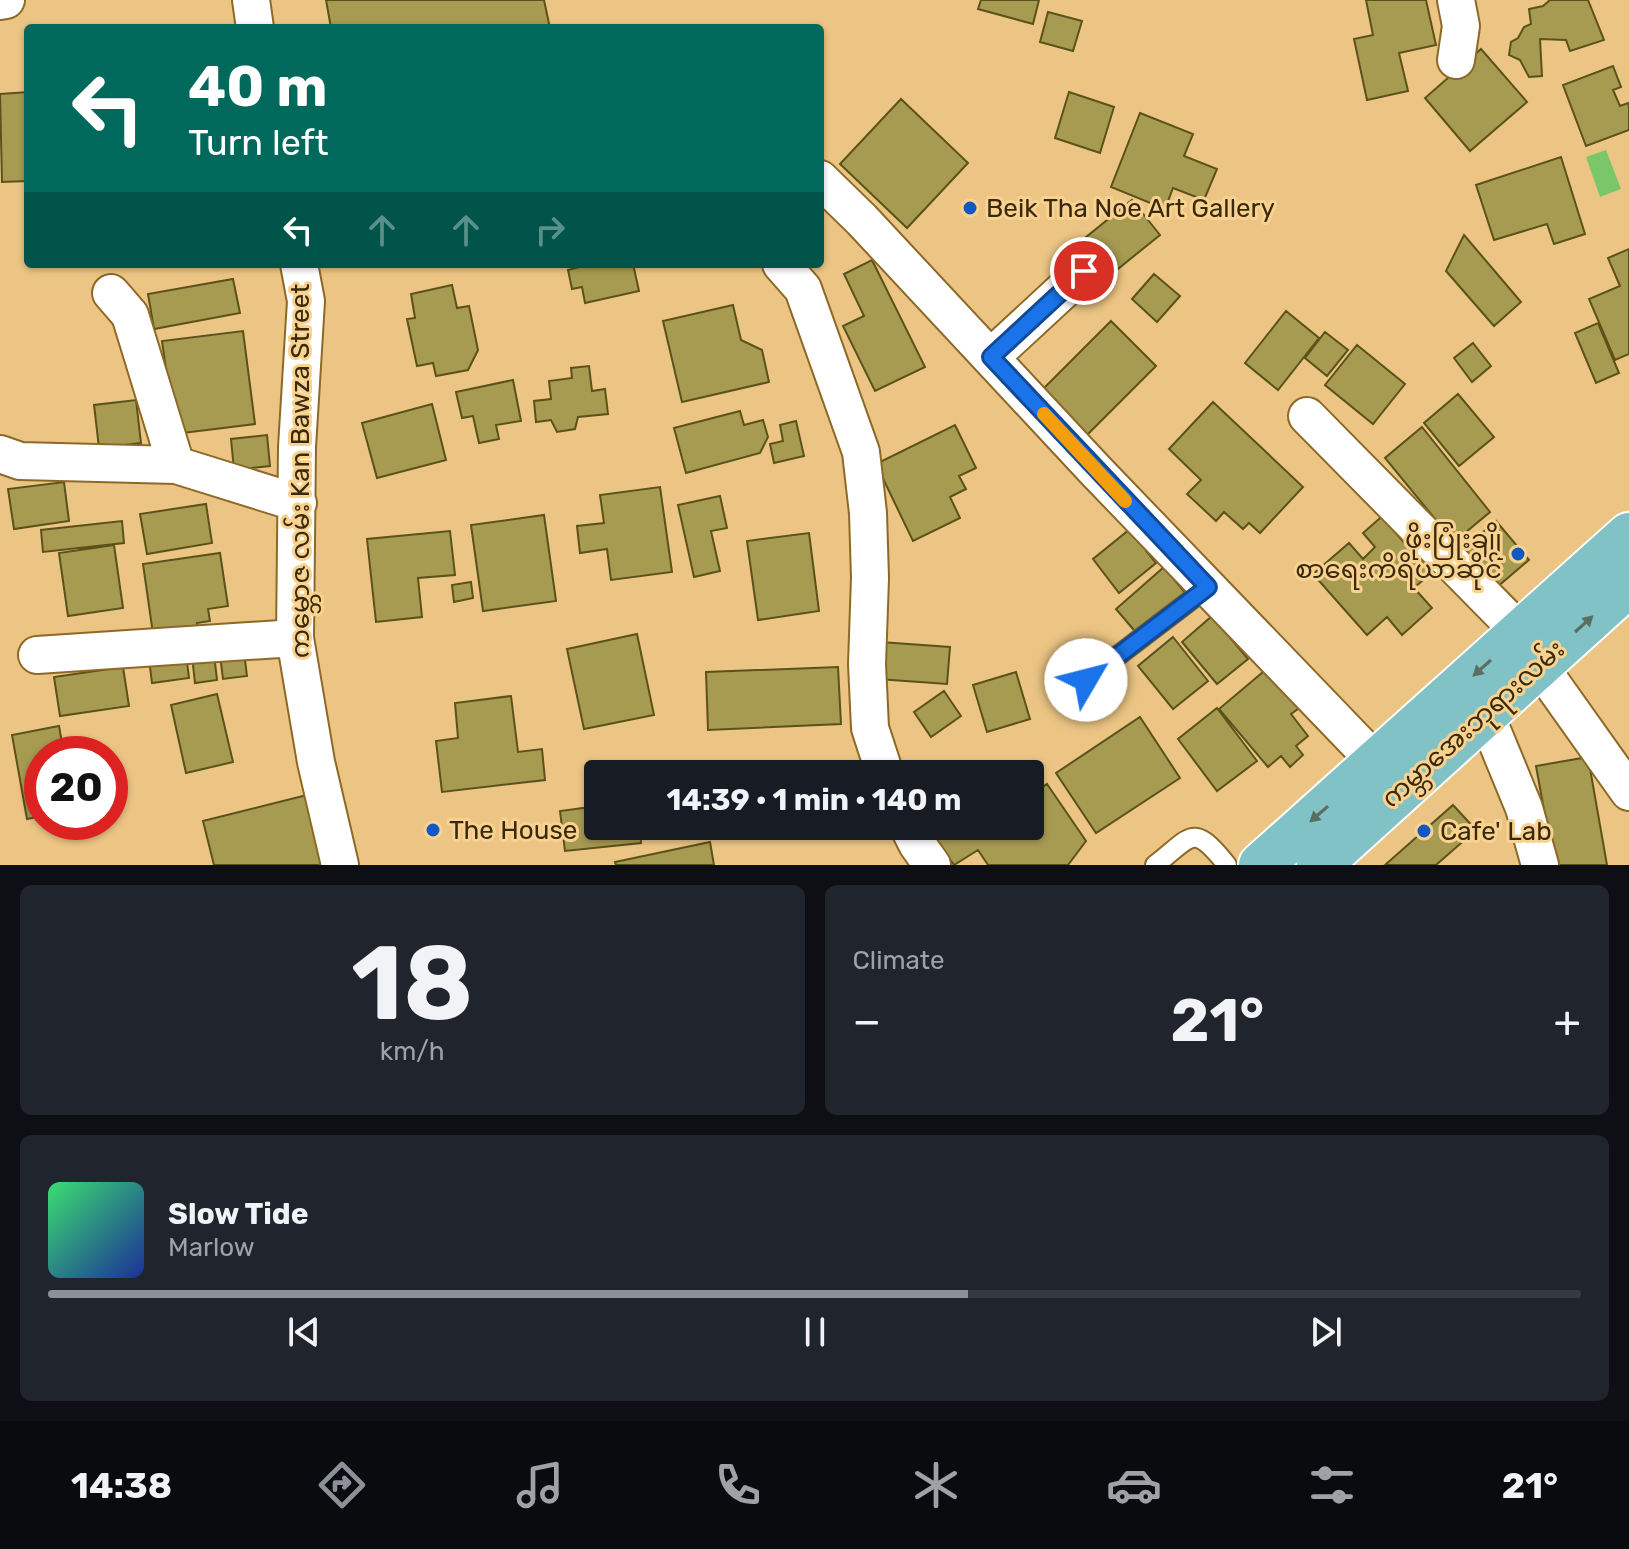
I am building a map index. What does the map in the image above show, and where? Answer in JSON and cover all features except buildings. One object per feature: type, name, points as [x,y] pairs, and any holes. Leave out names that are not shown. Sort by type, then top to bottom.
[{"type":"main road","points":[[1530,649],[1620,560]]},
{"type":"main road","name":"ကမ္ဘာအေးဘုရားလမ်း","points":[[1319,865],[1485,713],[1530,649]]},
{"type":"main road","name":"ကမ္ဘာအေးဘုရားလမ်း","points":[[1261,865],[1377,763],[1530,649]]},
{"type":"street","points":[[0,1],[6,0]]},
{"type":"street","points":[[251,0],[254,24]]},
{"type":"street","points":[[1456,0],[1461,26],[1456,60]]},
{"type":"street","points":[[824,183],[1377,763]]},
{"type":"street","name":"ကမ္ဘောဇ လမ်း Kan Bawza Street","points":[[300,268],[306,301],[297,447],[295,638],[316,762],[340,865]]},
{"type":"street","points":[[785,268],[803,289],[861,452],[868,513],[870,578],[867,664],[870,728],[880,760]]},
{"type":"street","points":[[991,357],[1084,271]]},
{"type":"street","points":[[111,293],[130,315],[176,465]]},
{"type":"street","points":[[1307,416],[1530,649],[1629,792]]},
{"type":"street","points":[[0,454],[20,461],[176,465],[298,503]]},
{"type":"street","points":[[37,655],[295,638]]},
{"type":"street","points":[[1485,713],[1524,808],[1540,865]]},
{"type":"street","points":[[915,840],[932,865]]},
{"type":"lane","points":[[1086,680],[1208,587]]},
{"type":"lane","points":[[1155,865],[1178,844],[1194,837],[1208,840],[1227,865]]},
{"type":"shaded area","points":[[1606,150],[1621,189],[1600,197],[1586,157]]},
{"type":"slow traffic","points":[[1044,414],[1125,501]]},
{"type":"place","name":"Beik Tha Noe Art Gallery","points":[[970,208]]},
{"type":"place","name":"ဖိုးပြုံးချို စာရေးကိရိယာဆိုင်","points":[[1518,554]]},
{"type":"place","name":"The House","points":[[433,830]]},
{"type":"place","name":"Cafe' Lab","points":[[1424,831]]},
{"type":"route","points":[[1084,271],[991,357],[1208,587],[1086,680]]}]
